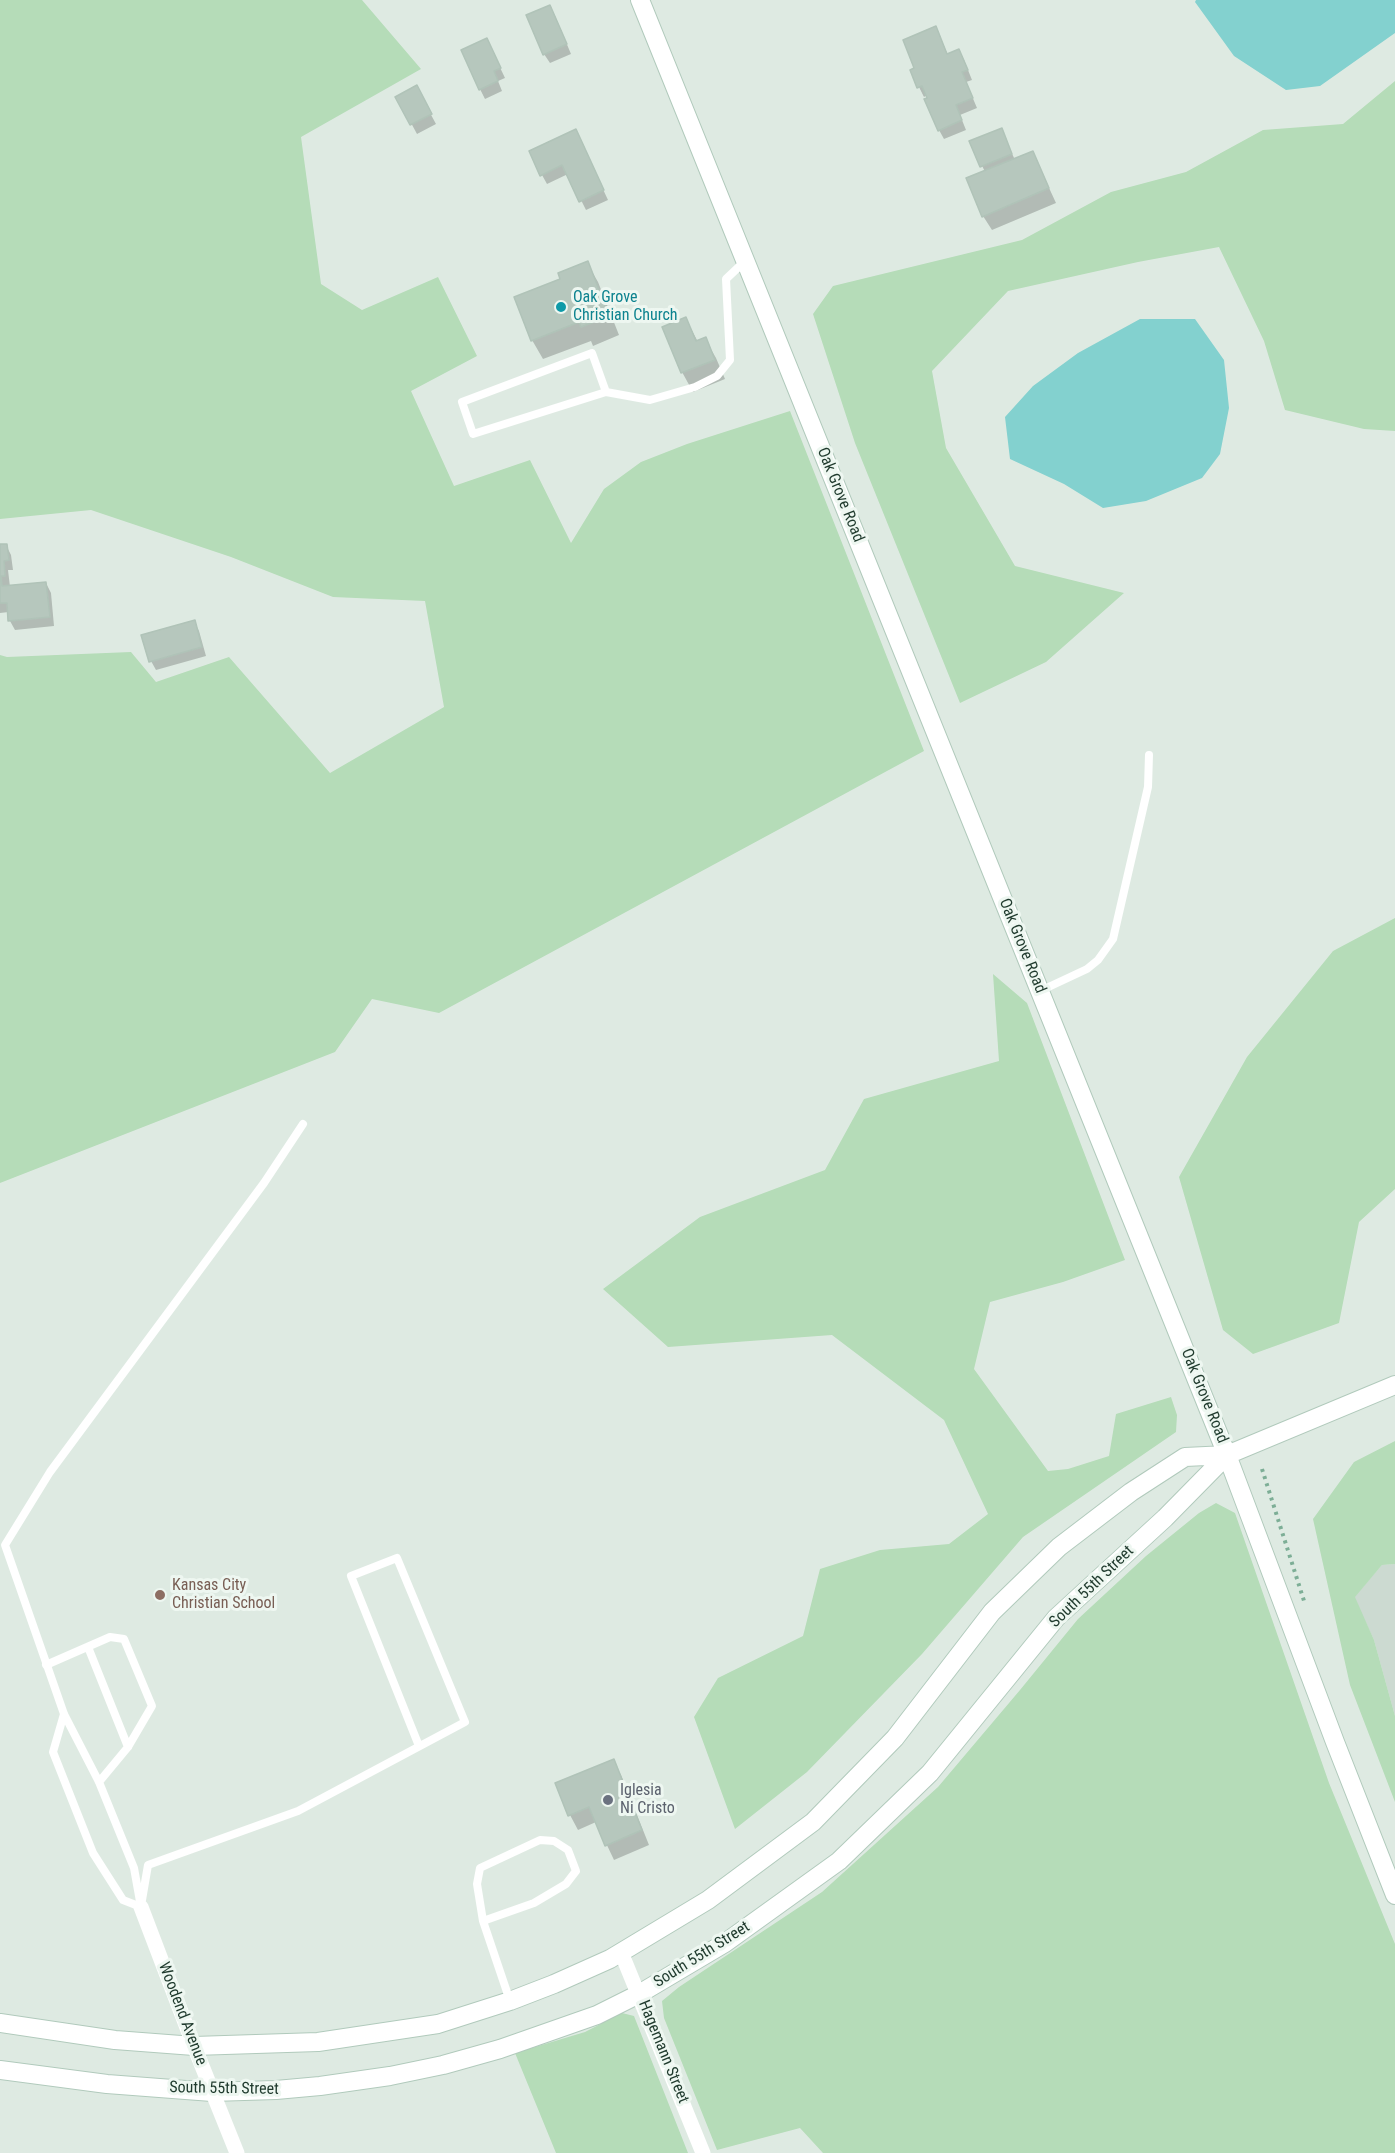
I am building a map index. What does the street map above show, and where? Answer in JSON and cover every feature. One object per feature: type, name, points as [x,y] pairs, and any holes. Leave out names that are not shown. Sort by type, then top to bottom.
[{"type":"street","name":"Oak Grove Road","points":[[640,0],[1227,1455],[1395,1895]]},
{"type":"street","name":"South 55th Street","points":[[0,2023],[115,2040],[194,2046],[318,2042],[438,2024],[554,1984],[621,1952],[708,1900],[813,1822],[895,1738],[992,1612],[1059,1547],[1131,1492],[1185,1457],[1227,1455],[1395,1385]]},
{"type":"street","name":"South 55th Street","points":[[0,2070],[107,2084],[212,2092],[320,2086],[390,2076],[442,2065],[546,2035],[597,2015],[639,1994],[725,1943],[839,1861],[930,1773],[1056,1618],[1165,1518],[1227,1455]]},
{"type":"street","name":"Woodend Avenue","points":[[141,1907],[237,2153]]},
{"type":"street","name":"Hagemann Street","points":[[621,1952],[703,2153]]},
{"type":"lane","points":[[606,392],[592,353],[462,402],[473,434],[606,392],[650,400],[695,387],[717,376],[730,360],[726,279],[746,261]]},
{"type":"lane","points":[[1040,991],[1087,969],[1098,960],[1113,939],[1148,788],[1149,755]]},
{"type":"lane","points":[[141,1907],[134,1868],[99,1782],[64,1714],[5,1545],[50,1472],[244,1211],[303,1124]]},
{"type":"lane","points":[[141,1907],[147,1865],[298,1811],[465,1722],[397,1558],[351,1576],[419,1746]]},
{"type":"lane","points":[[46,1665],[110,1637],[124,1639],[152,1706],[128,1747],[99,1782]]},
{"type":"lane","points":[[88,1647],[128,1747]]},
{"type":"lane","points":[[64,1714],[52,1752],[93,1853],[123,1900],[141,1907]]},
{"type":"lane","points":[[483,1921],[534,1903],[566,1884],[576,1871],[568,1850],[554,1841],[540,1840],[480,1868],[477,1884],[483,1921],[510,2001]]},
{"type":"shaded area","points":[[1395,1564],[1395,1716],[1374,1640],[1354,1597],[1382,1565]]},
{"type":"green space","points":[[0,0],[362,0],[421,69],[301,137],[321,284],[362,310],[438,277],[477,356],[411,391],[454,486],[530,460],[571,543],[604,489],[641,462],[687,444],[790,411],[924,751],[439,1013],[372,999],[335,1052],[0,1183],[0,655],[7,657],[131,652],[156,682],[229,657],[330,773],[444,707],[425,601],[333,597],[231,557],[91,510],[0,519]]},
{"type":"green space","points":[[1395,81],[1395,431],[1364,429],[1285,410],[1264,341],[1219,247],[1138,262],[1008,291],[932,371],[946,448],[1015,566],[1124,593],[1046,662],[960,703],[855,443],[813,314],[833,286],[1022,240],[1111,192],[1186,172],[1263,130],[1343,124]]},
{"type":"green space","points":[[1395,918],[1395,1189],[1359,1222],[1339,1323],[1253,1354],[1223,1330],[1179,1177],[1247,1057],[1333,951]]},
{"type":"green space","points":[[993,974],[1027,1003],[1125,1260],[1063,1282],[990,1302],[974,1369],[1048,1471],[1068,1469],[1109,1456],[1116,1414],[1171,1397],[1177,1415],[1176,1432],[1023,1537],[922,1654],[807,1772],[735,1829],[694,1717],[718,1678],[803,1636],[820,1569],[880,1550],[949,1544],[988,1514],[944,1420],[832,1335],[668,1347],[603,1289],[700,1217],[825,1170],[864,1099],[999,1061]]},
{"type":"green space","points":[[1395,1441],[1395,1564],[1382,1565],[1355,1597],[1374,1640],[1395,1716],[1395,1802],[1350,1685],[1313,1519],[1354,1462]]},
{"type":"green space","points":[[1216,1503],[1235,1513],[1329,1783],[1395,1944],[1395,2153],[823,2153],[800,2128],[717,2150],[664,2018],[662,2001],[679,1987],[822,1892],[938,1787],[1078,1619],[1146,1556],[1199,1513]]},
{"type":"green space","points":[[622,2013],[634,2016],[688,2153],[556,2153],[515,2053],[585,2032]]},
{"type":"water","points":[[1196,0],[1395,0],[1395,33],[1320,86],[1286,90],[1234,56],[1195,2]]},
{"type":"water","points":[[1140,319],[1195,319],[1224,360],[1229,408],[1220,454],[1202,478],[1146,501],[1103,508],[1064,484],[1010,459],[1005,417],[1033,386],[1078,353]]},
{"type":"building","points":[[550,5],[567,44],[543,55],[526,15]]},
{"type":"building","points":[[936,26],[947,54],[959,49],[968,70],[962,72],[973,98],[956,105],[962,120],[938,131],[924,99],[927,98],[922,86],[917,88],[910,70],[914,68],[903,40]]},
{"type":"building","points":[[487,38],[501,68],[494,71],[498,81],[479,90],[461,50]]},
{"type":"building","points":[[417,85],[432,114],[410,125],[395,97]]},
{"type":"building","points":[[1002,128],[1012,154],[980,167],[969,141]]},
{"type":"building","points":[[576,129],[604,190],[579,202],[562,165],[540,176],[529,151]]},
{"type":"building","points":[[1033,151],[1049,188],[982,217],[966,178]]},
{"type":"building","name":"Oak Grove Christian Church","points":[[588,261],[609,316],[581,327],[579,322],[531,341],[514,297],[560,279],[558,273]]},
{"type":"building","points":[[686,317],[696,341],[706,337],[715,360],[681,373],[662,327]]},
{"type":"building","points":[[0,544],[7,544],[9,560],[4,561],[5,576],[1,576],[2,586],[46,582],[50,617],[8,621],[7,603],[0,603]]},
{"type":"building","points":[[195,620],[202,647],[149,662],[141,635]]},
{"type":"building","points":[[614,1759],[642,1830],[605,1846],[589,1807],[568,1816],[555,1783]]},
{"type":"place","name":"Oak Grove Christian Church","points":[[561,307]]},
{"type":"place","name":"Kansas City Christian School","points":[[160,1595]]},
{"type":"place","name":"Iglesia Ni Cristo","points":[[608,1800]]}]
